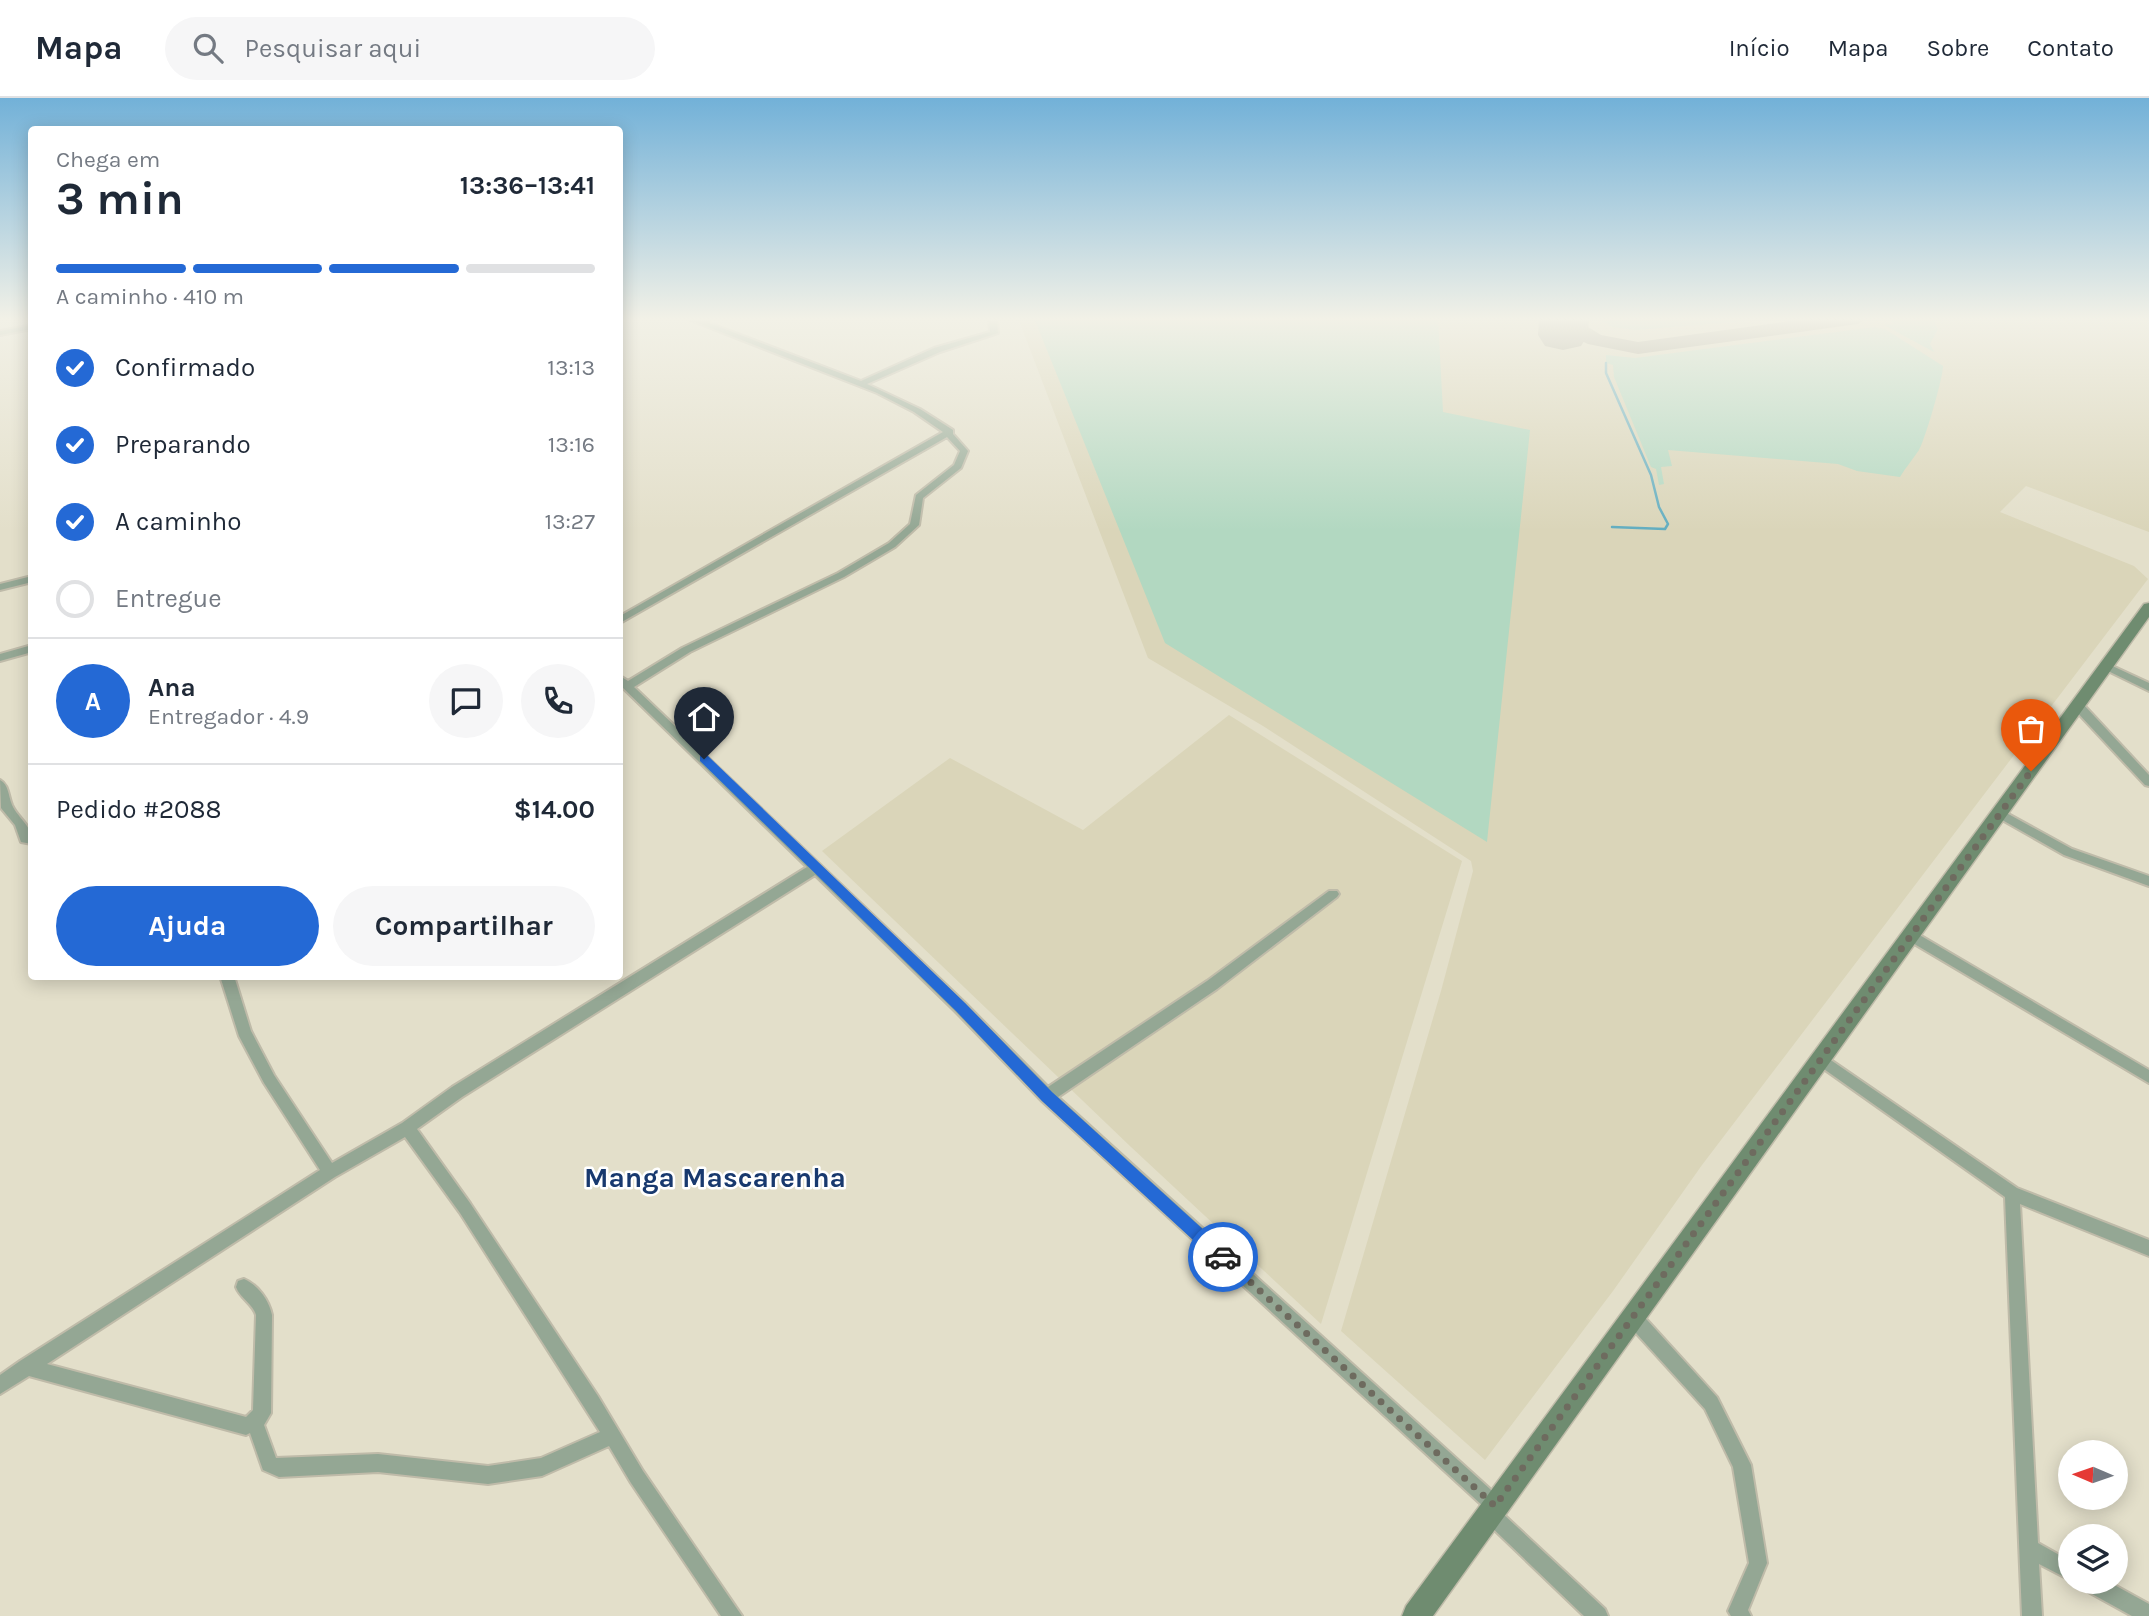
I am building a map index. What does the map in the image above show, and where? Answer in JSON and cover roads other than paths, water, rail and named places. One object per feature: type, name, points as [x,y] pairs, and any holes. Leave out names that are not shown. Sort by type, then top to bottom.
[{"type":"main road","points":[[1416,1616],[1819,1058],[2079,707],[2149,607]]},
{"type":"street","points":[[869,389],[950,432],[964,451],[962,459],[949,474],[919,497],[914,525],[892,545],[841,575],[624,682],[960,1007],[1047,1096],[1492,1510],[1598,1616]]},
{"type":"street","points":[[623,618],[950,432]]},
{"type":"street","points":[[0,587],[28,580]]},
{"type":"street","points":[[0,658],[28,650]]},
{"type":"street","points":[[2106,666],[2149,687]]},
{"type":"street","points":[[2079,707],[2149,782]]},
{"type":"street","points":[[0,784],[7,808],[20,823],[25,839],[28,839]]},
{"type":"street","points":[[2001,814],[2068,852],[2149,881]]},
{"type":"street","points":[[0,1385],[330,1172],[407,1128],[457,1092],[816,868]]},
{"type":"street","points":[[1047,1096],[1212,985],[1333,894]]},
{"type":"street","points":[[1911,935],[2149,1077]]},
{"type":"street","points":[[228,980],[244,1032],[269,1079],[330,1172]]},
{"type":"street","points":[[1819,1058],[2012,1193],[2149,1248]]},
{"type":"street","points":[[407,1128],[465,1208],[592,1402],[610,1437],[732,1616]]},
{"type":"street","points":[[2012,1193],[2032,1616]]},
{"type":"street","points":[[26,1367],[240,1426],[255,1423],[262,1413],[264,1315],[262,1306],[244,1287]]},
{"type":"street","points":[[1632,1316],[1711,1403],[1742,1465],[1758,1563],[1738,1611],[1741,1616]]},
{"type":"street","points":[[255,1423],[269,1464],[279,1468],[378,1463],[488,1475],[542,1467],[610,1437]]},
{"type":"street","points":[[2028,1548],[2058,1564]]},
{"type":"street","points":[[2111,1594],[2149,1615]]},
{"type":"waterway","points":[[1612,527],[1665,529],[1668,524],[1659,507],[1651,475],[1613,389]]},
{"type":"district","name":"Manga Mascarenha","points":[[715,1177]]}]
